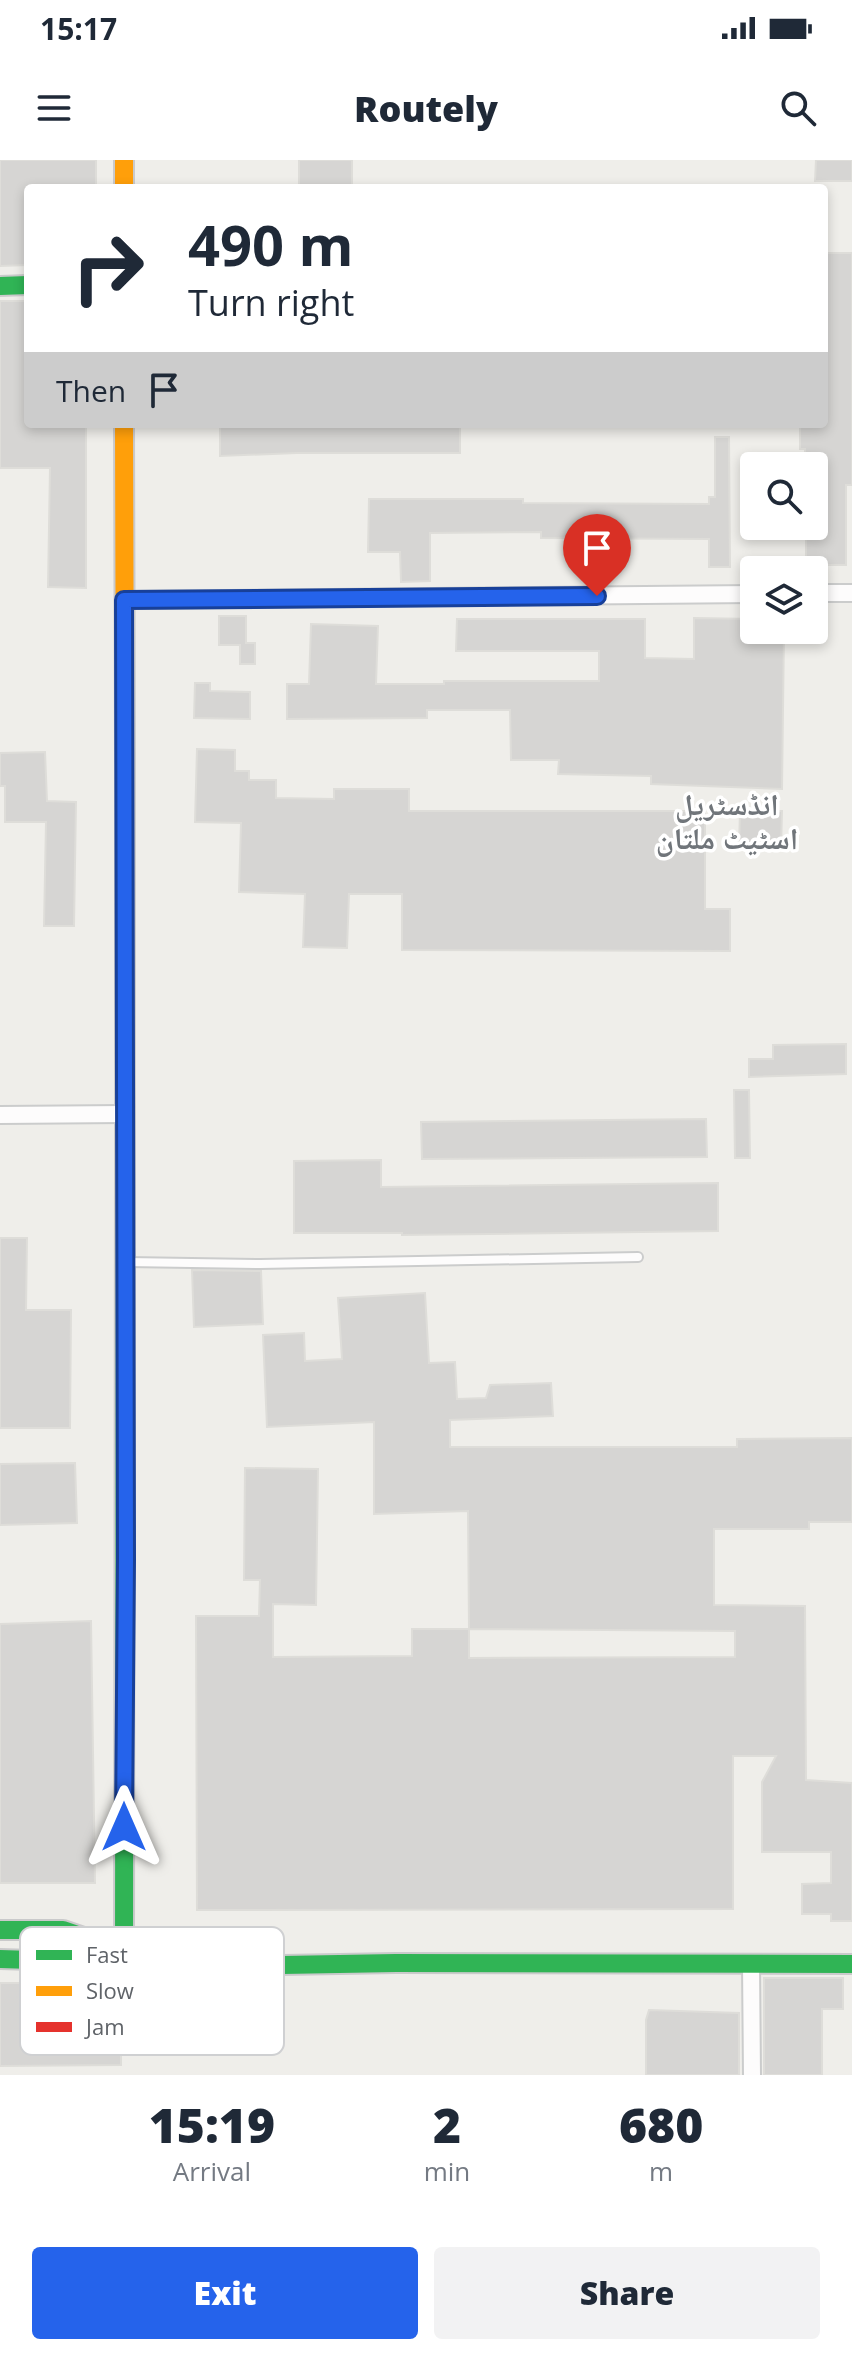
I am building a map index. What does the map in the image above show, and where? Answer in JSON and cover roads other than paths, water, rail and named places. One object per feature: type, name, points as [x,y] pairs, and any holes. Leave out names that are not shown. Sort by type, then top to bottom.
[{"type":"street","points":[[124,160],[124,184]]},
{"type":"street","points":[[0,286],[24,285]]},
{"type":"street","points":[[124,428],[124,1927]]},
{"type":"street","points":[[828,593],[852,593]]},
{"type":"street","points":[[124,600],[740,594]]},
{"type":"street","points":[[0,1115],[124,1114]]},
{"type":"street","points":[[0,1959],[20,1960]]},
{"type":"street","points":[[751,1964],[752,2075]]},
{"type":"street","points":[[284,1965],[852,1964]]},
{"type":"lane","points":[[125,1262],[260,1264],[638,1257]]},
{"type":"district","name":"انڈسٹریل اسٹیٹ ملتان","points":[[727,822]]}]
